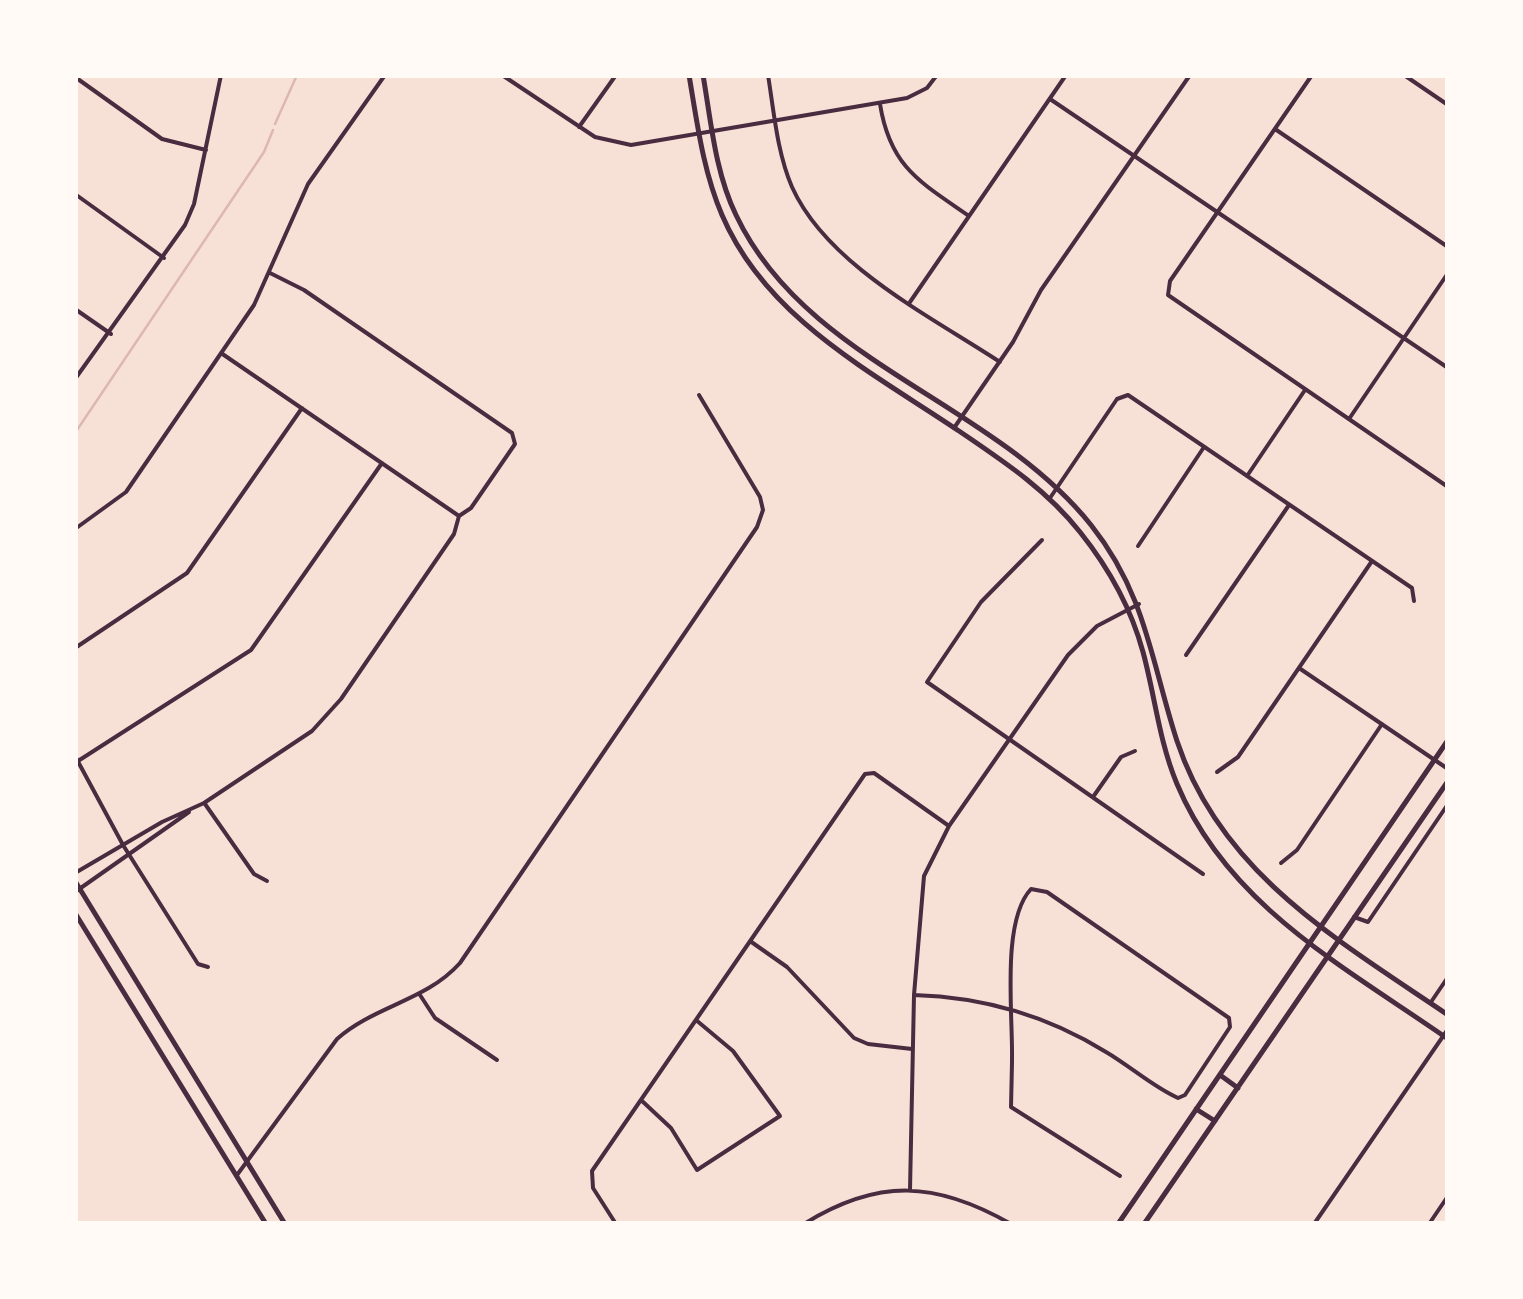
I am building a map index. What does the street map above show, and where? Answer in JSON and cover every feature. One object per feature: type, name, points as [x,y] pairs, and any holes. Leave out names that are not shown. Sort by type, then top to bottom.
[{"type":"main road","points":[[689,75],[700,136],[722,216],[746,260],[775,297],[820,336],[1050,498],[1098,557],[1127,608],[1142,649],[1164,748],[1195,822],[1244,888],[1309,943],[1447,1035]]},
{"type":"main road","points":[[703,75],[713,134],[734,210],[783,287],[829,326],[962,416],[1057,487],[1109,550],[1139,604],[1178,742],[1210,812],[1258,875],[1338,941],[1448,1015]]},
{"type":"main road","points":[[1118,1224],[1448,740]]},
{"type":"main road","points":[[1144,1224],[1448,781]]},
{"type":"main road","points":[[75,881],[285,1224]]},
{"type":"main road","points":[[75,913],[266,1224]]},
{"type":"main road","points":[[131,1006],[144,996]]},
{"type":"main road","points":[[1220,1075],[1238,1088]]},
{"type":"main road","points":[[1196,1109],[1214,1121]]},
{"type":"street","points":[[75,380],[165,259],[194,204],[221,75]]},
{"type":"street","points":[[75,520],[77,528],[126,492],[221,353],[270,273],[308,184],[385,75]]},
{"type":"street","points":[[502,75],[579,127],[624,145],[713,134],[880,104],[918,94],[938,75]]},
{"type":"street","points":[[579,127],[616,75]]},
{"type":"street","points":[[768,75],[792,187],[820,232],[854,263],[1000,362]]},
{"type":"street","points":[[910,302],[1066,75]]},
{"type":"street","points":[[954,428],[1000,362],[1041,290],[1190,75]]},
{"type":"street","points":[[1312,75],[1167,290],[1171,299],[1448,486]]},
{"type":"street","points":[[1404,75],[1445,104],[1448,94]]},
{"type":"street","points":[[75,77],[162,139],[206,150]]},
{"type":"street","points":[[1050,99],[1448,368]]},
{"type":"street","points":[[880,104],[888,142],[902,166],[969,216]]},
{"type":"street","points":[[1274,129],[1448,248]]},
{"type":"street","points":[[75,194],[165,259]]},
{"type":"street","points":[[75,873],[204,803],[291,749],[329,714],[454,534],[459,516],[472,508],[515,438],[304,290],[270,273]]},
{"type":"street","points":[[1349,419],[1448,273]]},
{"type":"street","points":[[75,308],[111,334]]},
{"type":"street","points":[[221,353],[459,516]]},
{"type":"street","points":[[1246,476],[1306,390]]},
{"type":"street","points":[[237,1175],[337,1038],[356,1024],[443,981],[460,963],[757,527],[763,510],[760,497],[698,395]]},
{"type":"street","points":[[1050,498],[1124,395],[1412,588],[1414,601]]},
{"type":"street","points":[[75,648],[187,573],[302,408]]},
{"type":"street","points":[[1138,546],[1204,446]]},
{"type":"street","points":[[208,966],[198,964],[123,845],[76,758],[251,650],[382,463]]},
{"type":"street","points":[[1186,655],[1289,505]]},
{"type":"street","points":[[1042,540],[981,602],[927,682],[1204,874]]},
{"type":"street","points":[[1217,772],[1238,757],[1372,561]]},
{"type":"street","points":[[910,1190],[914,995],[924,876],[950,826],[1068,655],[1097,626],[1139,604]]},
{"type":"street","points":[[1299,668],[1448,769]]},
{"type":"street","points":[[1281,863],[1298,850],[1382,724]]},
{"type":"street","points":[[1092,797],[1121,756],[1135,751]]},
{"type":"street","points":[[616,1224],[590,1179],[867,772],[950,826]]},
{"type":"street","points":[[204,803],[254,874],[267,881]]},
{"type":"street","points":[[1354,918],[1368,922],[1448,804]]},
{"type":"street","points":[[77,890],[193,808]]},
{"type":"street","points":[[914,995],[966,998],[1012,1010],[1062,1027],[1181,1098],[1231,1022],[1047,892],[1031,889],[1014,920],[1012,1010],[1011,1107],[1120,1176]]},
{"type":"street","points":[[750,940],[787,967],[854,1038],[868,1044],[912,1049]]},
{"type":"street","points":[[1430,1003],[1448,977]]},
{"type":"street","points":[[420,995],[434,1018],[498,1060]]},
{"type":"street","points":[[641,1100],[670,1128],[698,1170],[780,1116],[733,1051],[696,1020]]},
{"type":"street","points":[[1314,1224],[1447,1035]]},
{"type":"street","points":[[804,1224],[849,1200],[910,1190],[962,1199],[1011,1224]]},
{"type":"street","points":[[1429,1224],[1448,1196]]},
{"type":"waterway","points":[[275,124],[297,75]]},
{"type":"waterway","points":[[75,433],[264,152],[273,130]]}]
